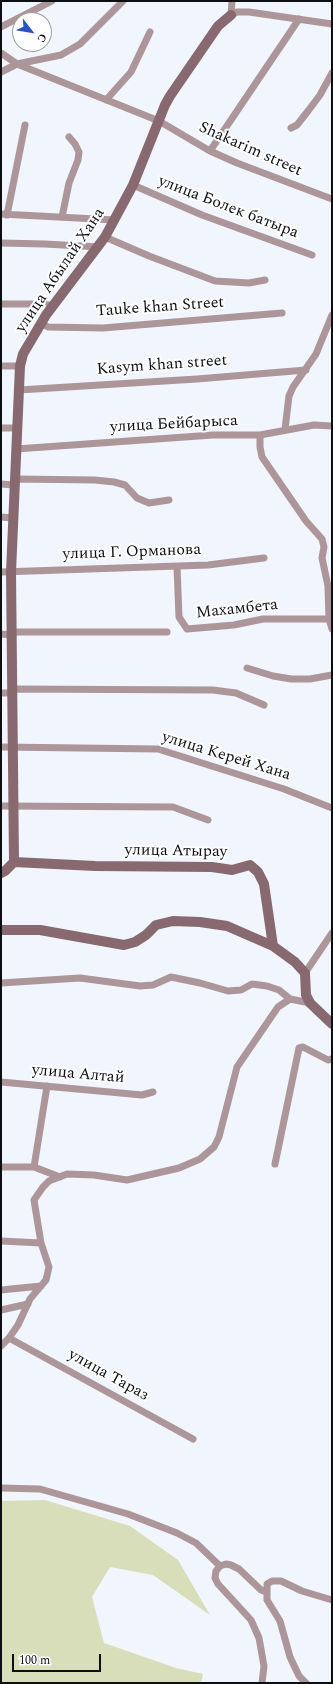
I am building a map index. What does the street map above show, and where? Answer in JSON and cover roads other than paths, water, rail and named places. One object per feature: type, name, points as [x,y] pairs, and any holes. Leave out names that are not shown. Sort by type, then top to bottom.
[{"type":"street","points":[[1,27],[52,1]]},
{"type":"street","points":[[1,72],[17,64],[61,55],[80,44],[122,1]]},
{"type":"street","points":[[232,1],[231,15],[249,12],[332,24]]},
{"type":"street","name":"улица Абылай Хана","points":[[9,865],[12,806],[13,633],[6,572],[13,518],[20,366],[23,354],[53,306],[106,237],[133,185],[159,122],[164,105],[218,26],[231,15]]},
{"type":"street","points":[[210,151],[299,19]]},
{"type":"street","points":[[106,100],[131,72],[150,32]]},
{"type":"street","name":"Shakarim street","points":[[1,53],[17,64],[159,122],[210,151],[244,166],[332,199]]},
{"type":"street","points":[[291,128],[297,124],[320,95],[332,73]]},
{"type":"street","points":[[24,125],[4,214],[115,220]]},
{"type":"street","points":[[62,216],[69,183],[78,160],[79,152],[69,137]]},
{"type":"street","name":"улица Болек батыра","points":[[133,185],[202,215],[312,255]]},
{"type":"street","points":[[106,237],[149,256],[215,281],[249,283],[265,280]]},
{"type":"street","points":[[1,243],[99,247]]},
{"type":"street","points":[[1,304],[44,304],[53,306]]},
{"type":"street","name":"Tauke khan Street","points":[[41,323],[48,327],[103,328],[282,313]]},
{"type":"street","points":[[285,429],[289,396],[293,387],[316,354],[332,315]]},
{"type":"street","points":[[1,366],[20,366]]},
{"type":"street","name":"Kasym khan street","points":[[19,390],[197,379],[306,370]]},
{"type":"street","name":"улица Бейбарыса","points":[[16,449],[213,435],[260,435],[285,429],[314,425],[332,426]]},
{"type":"street","points":[[1,428],[17,428]]},
{"type":"street","points":[[260,435],[262,457],[306,521],[322,539],[324,547],[322,558],[329,580],[329,619],[332,629]]},
{"type":"street","points":[[1,484],[15,482],[95,480],[114,482],[124,485],[137,498],[149,503],[168,500]]},
{"type":"street","points":[[1,517],[13,518]]},
{"type":"street","name":"улица Г. Орманова","points":[[6,572],[178,567],[264,558]]},
{"type":"street","name":"Махамбета","points":[[178,567],[179,617],[187,629],[234,625],[263,619],[329,619]]},
{"type":"street","points":[[1,634],[167,632]]},
{"type":"street","points":[[247,668],[273,676],[292,679],[310,679],[332,676]]},
{"type":"street","points":[[1,693],[13,691],[213,690],[236,693],[264,705]]},
{"type":"street","name":"улица Керей Хана","points":[[1,747],[158,749],[284,789],[332,808]]},
{"type":"street","points":[[1,806],[173,807],[208,820]]},
{"type":"street","points":[[1,873],[9,865]]},
{"type":"street","name":"улица Атырау","points":[[9,865],[212,867],[232,870],[250,865],[258,872],[264,884],[273,946]]},
{"type":"street","points":[[1,930],[40,930],[124,945],[135,942],[146,935],[156,925],[174,921],[200,922],[227,926],[273,946],[295,962],[305,973]]},
{"type":"street","points":[[332,933],[305,973],[306,995],[310,1003],[332,1024]]},
{"type":"street","points":[[1,983],[80,978],[140,986],[153,985],[171,977],[200,982],[228,991],[241,990],[252,984],[267,986],[279,990],[290,999],[310,1003]]},
{"type":"street","points":[[1,1346],[18,1325],[28,1304],[46,1280],[49,1267],[41,1242],[34,1200],[49,1181],[67,1174],[94,1175],[127,1180],[179,1168],[200,1159],[214,1147],[219,1137],[237,1066],[278,1007],[290,999]]},
{"type":"street","points":[[275,1164],[298,1048],[303,1047],[328,1060],[332,1059]]},
{"type":"street","name":"улица Алтай","points":[[1,1082],[142,1095],[153,1092]]},
{"type":"street","points":[[34,1167],[47,1086]]},
{"type":"street","points":[[1,1167],[34,1167],[60,1177]]},
{"type":"street","points":[[1,1241],[41,1242]]},
{"type":"street","points":[[1,1290],[41,1286]]},
{"type":"street","points":[[1,1310],[28,1304]]},
{"type":"street","name":"улица Тараз","points":[[9,1338],[193,1439]]},
{"type":"street","points":[[1,1488],[40,1489],[128,1514],[177,1533],[196,1543],[220,1566]]},
{"type":"street","points":[[262,1683],[264,1666],[259,1638],[251,1620],[218,1584],[215,1578],[216,1571],[220,1566],[226,1564],[239,1569],[266,1592]]},
{"type":"street","points":[[306,1683],[299,1676],[290,1657],[280,1621],[267,1600],[267,1584],[272,1581],[281,1580],[302,1590],[332,1600]]}]
